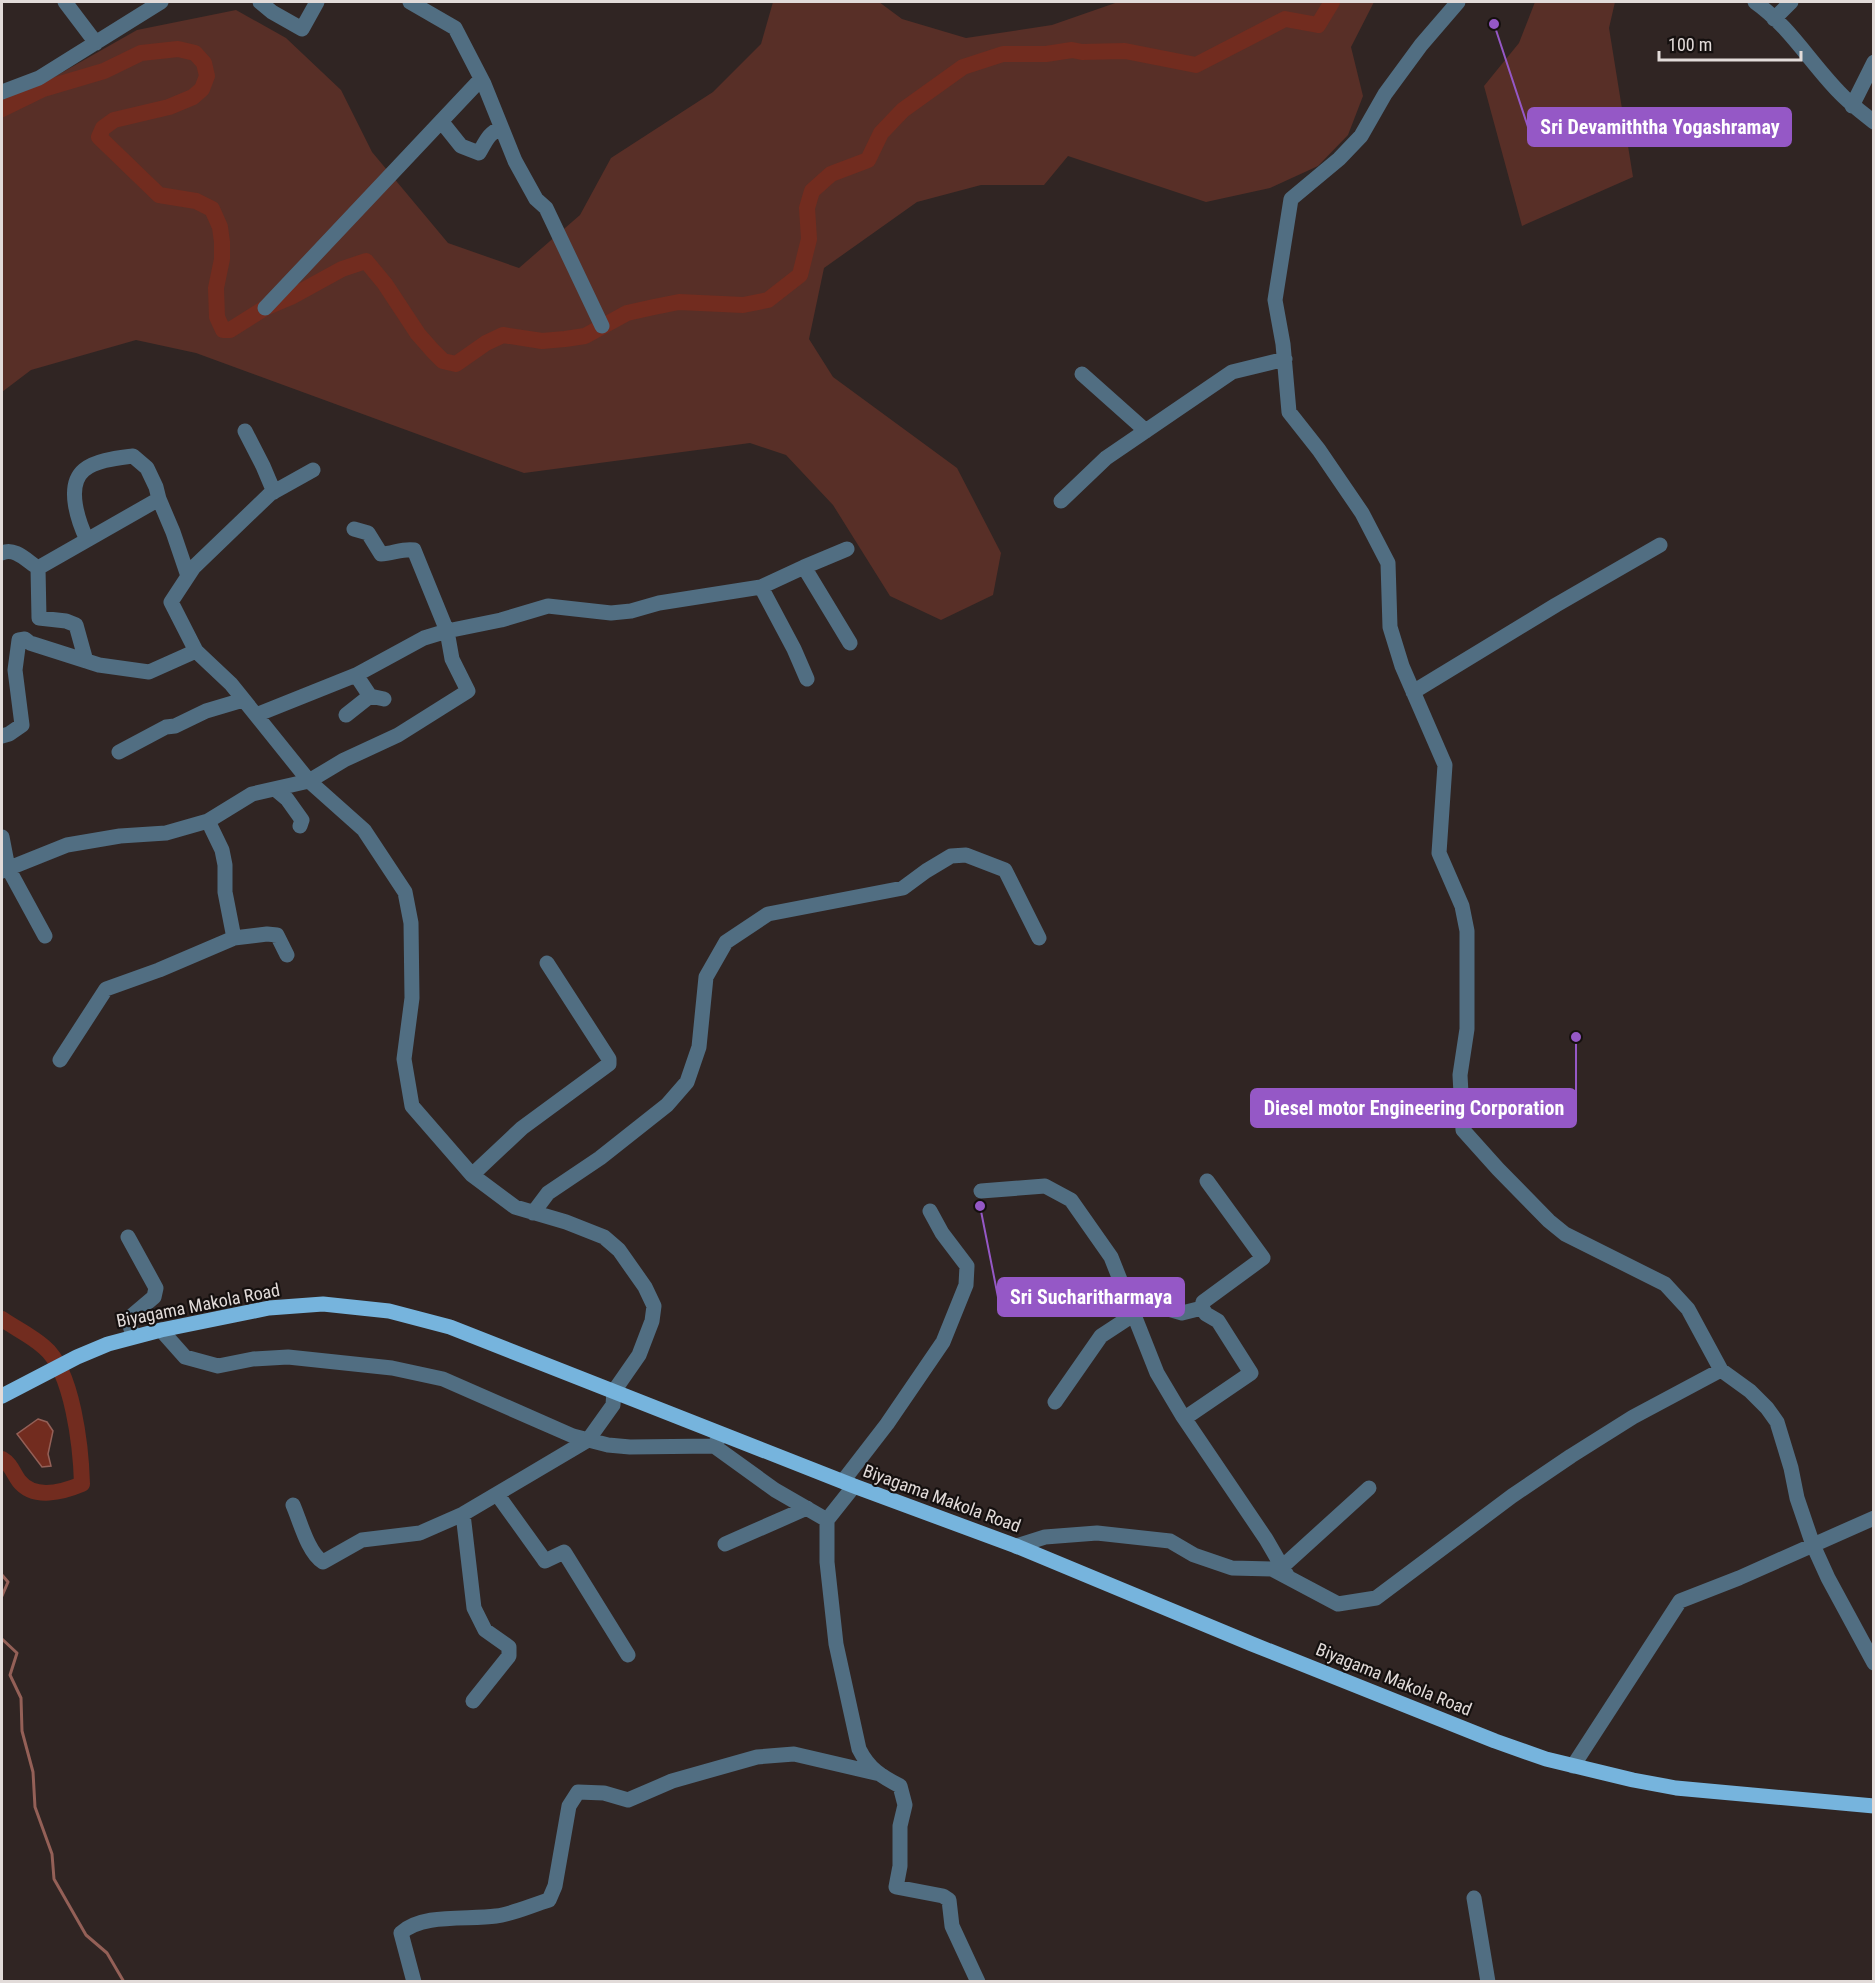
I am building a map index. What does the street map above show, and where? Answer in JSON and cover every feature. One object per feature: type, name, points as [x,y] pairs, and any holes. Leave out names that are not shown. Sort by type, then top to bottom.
[{"type":"main road","name":"Biyagama Makola Road","points":[[2,1396],[77,1357],[133,1336],[269,1308],[323,1304],[389,1311],[450,1327],[614,1391],[718,1439],[1016,1546],[1252,1644],[1495,1741],[1546,1759],[1676,1788],[1874,1806]]},
{"type":"street","points":[[65,2],[96,43]]},
{"type":"street","points":[[2,92],[39,78],[161,2]]},
{"type":"street","points":[[260,2],[272,12],[302,29],[317,2]]},
{"type":"street","points":[[410,2],[455,28],[481,79],[527,185],[536,199],[546,208],[602,326]]},
{"type":"street","points":[[1458,2],[1421,45],[1385,94],[1361,136],[1339,159],[1291,199],[1275,300],[1285,359],[1288,411],[1319,450],[1356,504],[1388,563],[1390,627],[1413,692],[1445,765],[1439,853],[1462,906],[1467,931],[1467,1029],[1460,1075],[1463,1130],[1511,1183],[1565,1234],[1665,1284],[1688,1309],[1721,1370],[1767,1408],[1777,1422],[1791,1468],[1797,1498],[1813,1545],[1828,1578],[1874,1663]]},
{"type":"street","points":[[1755,2],[1767,10],[1852,106],[1874,122]]},
{"type":"street","points":[[1774,19],[1791,2]]},
{"type":"street","points":[[1852,106],[1874,62]]},
{"type":"street","points":[[265,308],[481,79]]},
{"type":"street","points":[[441,121],[461,146],[479,153],[489,135],[501,128]]},
{"type":"street","points":[[1061,501],[1106,458],[1232,372],[1285,359]]},
{"type":"street","points":[[1082,374],[1146,431]]},
{"type":"street","points":[[245,431],[274,492]]},
{"type":"street","points":[[87,540],[79,524],[75,506],[76,485],[83,470],[110,458],[133,456],[147,468],[156,487],[188,576]]},
{"type":"street","points":[[293,1505],[311,1548],[322,1562],[362,1540],[420,1533],[463,1514],[588,1440],[613,1406],[614,1391],[639,1355],[652,1321],[654,1306],[645,1287],[619,1250],[604,1237],[566,1222],[515,1207],[472,1175],[412,1106],[404,1059],[412,998],[411,923],[405,892],[364,830],[309,782],[231,684],[196,651],[171,602],[194,567],[274,492],[313,470]]},
{"type":"street","points":[[38,568],[159,499]]},
{"type":"street","points":[[5,870],[68,845],[120,836],[166,833],[208,821],[252,794],[309,782],[344,760],[398,735],[468,691],[452,659],[447,632],[414,550],[381,554],[368,533],[354,529]]},
{"type":"street","points":[[1413,692],[1660,545]]},
{"type":"street","points":[[256,715],[356,675],[424,638],[501,620],[548,606],[611,613],[761,587],[847,549]]},
{"type":"street","points":[[2,553],[6,550],[14,551],[38,568]]},
{"type":"street","points":[[804,567],[850,643]]},
{"type":"street","points":[[38,568],[39,618],[66,621],[76,625],[86,661]]},
{"type":"street","points":[[761,587],[794,649],[807,680]]},
{"type":"street","points":[[2,736],[22,725],[15,670],[19,640],[25,639],[30,643],[99,665],[148,672],[196,651]]},
{"type":"street","points":[[346,715],[377,697],[356,675]]},
{"type":"street","points":[[119,752],[166,727],[175,726],[206,711],[243,700]]},
{"type":"street","points":[[275,789],[287,799],[302,820],[300,826]]},
{"type":"street","points":[[208,821],[222,850],[225,865],[225,892],[234,938]]},
{"type":"street","points":[[2,837],[5,870],[45,936]]},
{"type":"street","points":[[533,1213],[548,1193],[600,1158],[667,1105],[687,1082],[699,1047],[706,977],[726,942],[768,914],[903,888],[951,856],[966,855],[1005,870],[1039,938]]},
{"type":"street","points":[[60,1060],[106,989],[159,970],[234,938],[277,935],[287,955]]},
{"type":"street","points":[[472,1175],[522,1128],[609,1064],[609,1059],[547,963]]},
{"type":"street","points":[[1185,1418],[1251,1373],[1218,1321],[1206,1314],[1202,1308],[1203,1302],[1263,1258],[1207,1181]]},
{"type":"street","points":[[981,1191],[1045,1186],[1071,1200],[1111,1257],[1157,1373],[1285,1572]]},
{"type":"street","points":[[930,1211],[942,1233],[967,1266],[966,1285],[943,1342],[887,1424],[827,1520],[827,1562],[836,1644],[859,1749],[867,1764],[900,1786],[905,1805],[900,1826],[900,1866],[896,1887],[943,1896],[949,1900],[952,1926],[978,1982]]},
{"type":"street","points":[[128,1237],[156,1288],[154,1297],[128,1319],[133,1336]]},
{"type":"street","points":[[1055,1402],[1101,1336],[1133,1315],[1140,1306],[1151,1304],[1182,1313],[1202,1308]]},
{"type":"street","points":[[161,1330],[185,1357],[218,1365],[253,1359],[288,1357],[392,1368],[443,1379],[573,1436],[588,1440],[630,1447],[718,1439],[775,1490],[827,1520]]},
{"type":"street","points":[[1016,1546],[1045,1537],[1097,1533],[1170,1541],[1194,1555],[1232,1568],[1272,1569],[1285,1572],[1338,1604],[1376,1598],[1512,1496],[1571,1456],[1633,1417],[1721,1370]]},
{"type":"street","points":[[1285,1572],[1369,1488]]},
{"type":"street","points":[[497,1494],[545,1561],[564,1552],[628,1655]]},
{"type":"street","points":[[725,1544],[807,1508]]},
{"type":"street","points":[[463,1514],[474,1608],[485,1630],[509,1647],[510,1651],[509,1656],[473,1701]]},
{"type":"street","points":[[1574,1766],[1680,1601],[1739,1578],[1874,1518]]},
{"type":"street","points":[[414,1982],[401,1933],[409,1925],[458,1917],[497,1916],[549,1900],[555,1886],[569,1806],[578,1792],[604,1793],[628,1800],[672,1781],[757,1757],[794,1754],[880,1774]]},
{"type":"street","points":[[1474,1898],[1488,1982]]},
{"type":"shaded area","points":[[773,2],[879,2],[902,19],[966,38],[1052,25],[1118,2],[1374,2],[1351,47],[1363,96],[1348,135],[1318,166],[1270,188],[1206,202],[1068,156],[1044,185],[981,185],[917,202],[824,268],[809,339],[833,377],[957,468],[1001,553],[993,595],[941,620],[890,596],[833,505],[786,455],[750,443],[524,473],[196,353],[136,340],[31,370],[2,392],[2,98],[54,77],[137,30],[236,10],[286,38],[341,90],[372,152],[448,243],[519,268],[580,215],[611,158],[713,92],[761,44]]},
{"type":"shaded area","points":[[1535,2],[1615,2],[1609,28],[1633,177],[1522,226],[1484,86],[1519,43]]},
{"type":"shaded area","points":[[38,1419],[47,1422],[53,1431],[48,1454],[51,1466],[42,1467],[17,1434]]},
{"type":"waterway","points":[[2,109],[43,89],[104,71],[141,53],[178,49],[195,53],[204,63],[207,76],[202,89],[193,97],[169,107],[114,120],[103,128],[99,137],[159,195],[196,201],[212,209],[220,227],[222,242],[222,259],[216,288],[217,317],[223,330],[230,330],[265,308],[291,297],[342,269],[366,261],[385,284],[418,334],[443,361],[456,364],[486,343],[503,335],[542,341],[565,339],[585,336],[627,313],[679,302],[743,305],[768,300],[800,275],[809,239],[807,208],[812,191],[831,174],[868,160],[881,133],[903,110],[963,67],[1003,54],[1046,54],[1072,50],[1082,52],[1125,51],[1196,65],[1285,19],[1318,25],[1332,2]]},
{"type":"waterway","points":[[2,1319],[44,1347],[54,1358],[62,1373],[74,1411],[82,1484],[58,1492],[32,1491],[19,1481],[10,1466],[2,1459]]},
{"type":"waterway","points":[[2,1575],[8,1582],[2,1596]]},
{"type":"waterway","points":[[2,1639],[17,1653],[10,1675],[21,1698],[22,1731],[33,1772],[35,1807],[52,1854],[54,1879],[86,1935],[107,1953],[124,1982]]},
{"type":"place","name":"Sri Devamiththa Yogashramay","points":[[1494,24]]},
{"type":"place","name":"Diesel motor Engineering Corporation","points":[[1576,1037]]},
{"type":"place","name":"Sri Sucharitharmaya","points":[[980,1206]]}]
